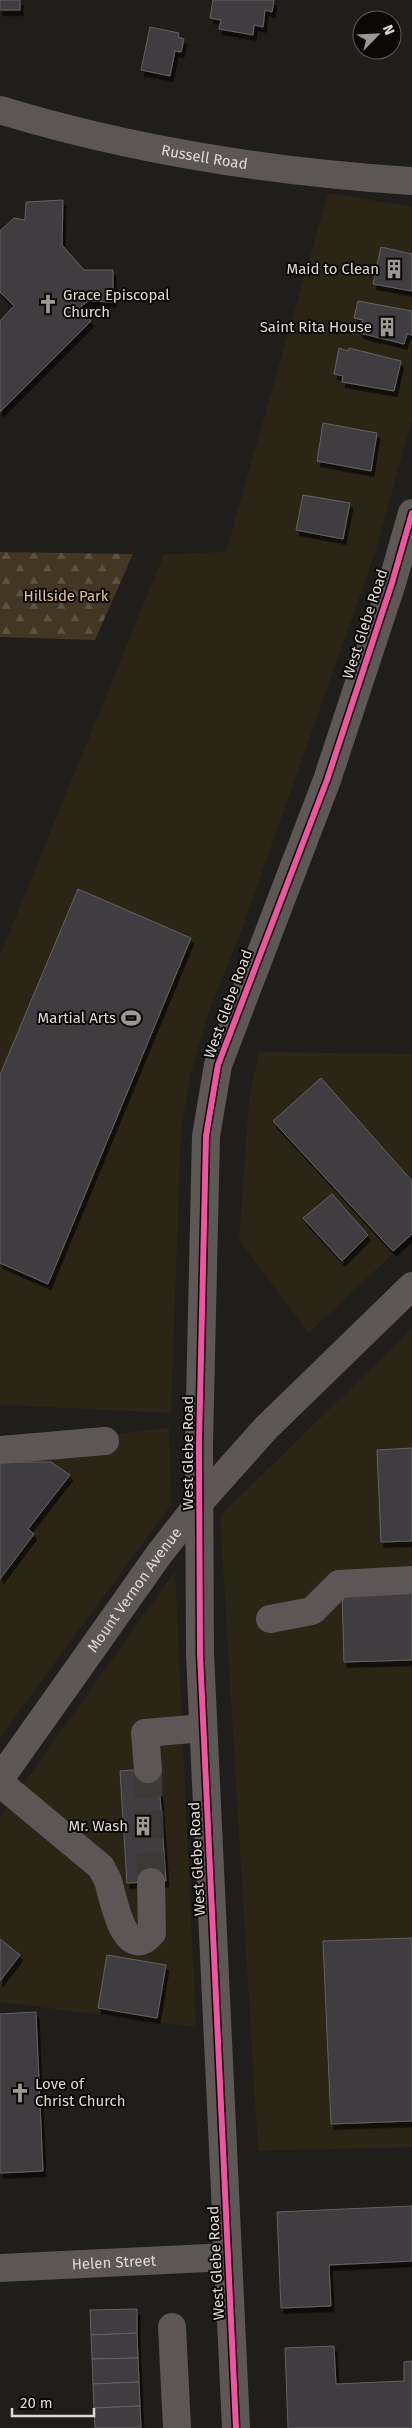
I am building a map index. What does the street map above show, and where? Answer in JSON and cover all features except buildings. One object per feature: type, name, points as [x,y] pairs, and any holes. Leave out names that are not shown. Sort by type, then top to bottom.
[{"type":"main road","name":"West Glebe Road","points":[[236,2428],[200,1654],[200,1502],[206,1136],[214,1083],[226,1041],[327,780],[392,582],[412,512]]},
{"type":"main road","name":"Mount Vernon Avenue","points":[[0,1781],[160,1553],[200,1502],[264,1428],[412,1286]]},
{"type":"street","name":"Russell Road","points":[[0,110],[47,124],[138,146],[250,166],[412,181]]},
{"type":"street","points":[[0,1450],[105,1441]]},
{"type":"street","points":[[270,1619],[312,1610],[339,1584],[412,1580]]},
{"type":"street","points":[[148,1769],[145,1733],[204,1728]]},
{"type":"street","points":[[0,1781],[101,1867],[123,1931],[130,1938],[140,1941],[147,1939],[152,1933],[151,1882]]},
{"type":"street","name":"Helen Street","points":[[0,2268],[228,2257]]},
{"type":"street","points":[[172,2327],[177,2428]]},
{"type":"shaded area","points":[[328,193],[412,207],[412,420],[375,553],[242,929],[210,1008],[190,1076],[181,1130],[171,1413],[0,1405],[0,955],[164,554],[226,552]]},
{"type":"shaded area","points":[[259,1052],[412,1054],[412,1236],[309,1333],[239,1241],[249,1099]]},
{"type":"shaded area","points":[[412,1328],[412,2147],[258,2151],[220,1516]]},
{"type":"shaded area","points":[[169,1428],[171,1505],[0,1737],[0,1446]]},
{"type":"shaded area","points":[[175,1571],[196,2027],[0,2002],[0,1817]]},
{"type":"green space","name":"Hillside Park","points":[[0,552],[133,554],[95,640],[0,637]]},
{"type":"tunnel","points":[[148,1769],[151,1882]]},
{"type":"cycle path","points":[[236,2428],[200,1654],[199,1444],[206,1136],[218,1065],[327,780],[392,583],[412,513]]},
{"type":"place","name":"Maid to Clean","points":[[394,269]]},
{"type":"place","name":"Grace Episcopal Church","points":[[48,304]]},
{"type":"place","name":"Saint Rita House","points":[[387,327]]},
{"type":"place","name":"Martial Arts","points":[[131,1018]]},
{"type":"place","name":"Mr. Wash","points":[[143,1826]]},
{"type":"place","name":"Love of Christ Church","points":[[20,2093]]}]
